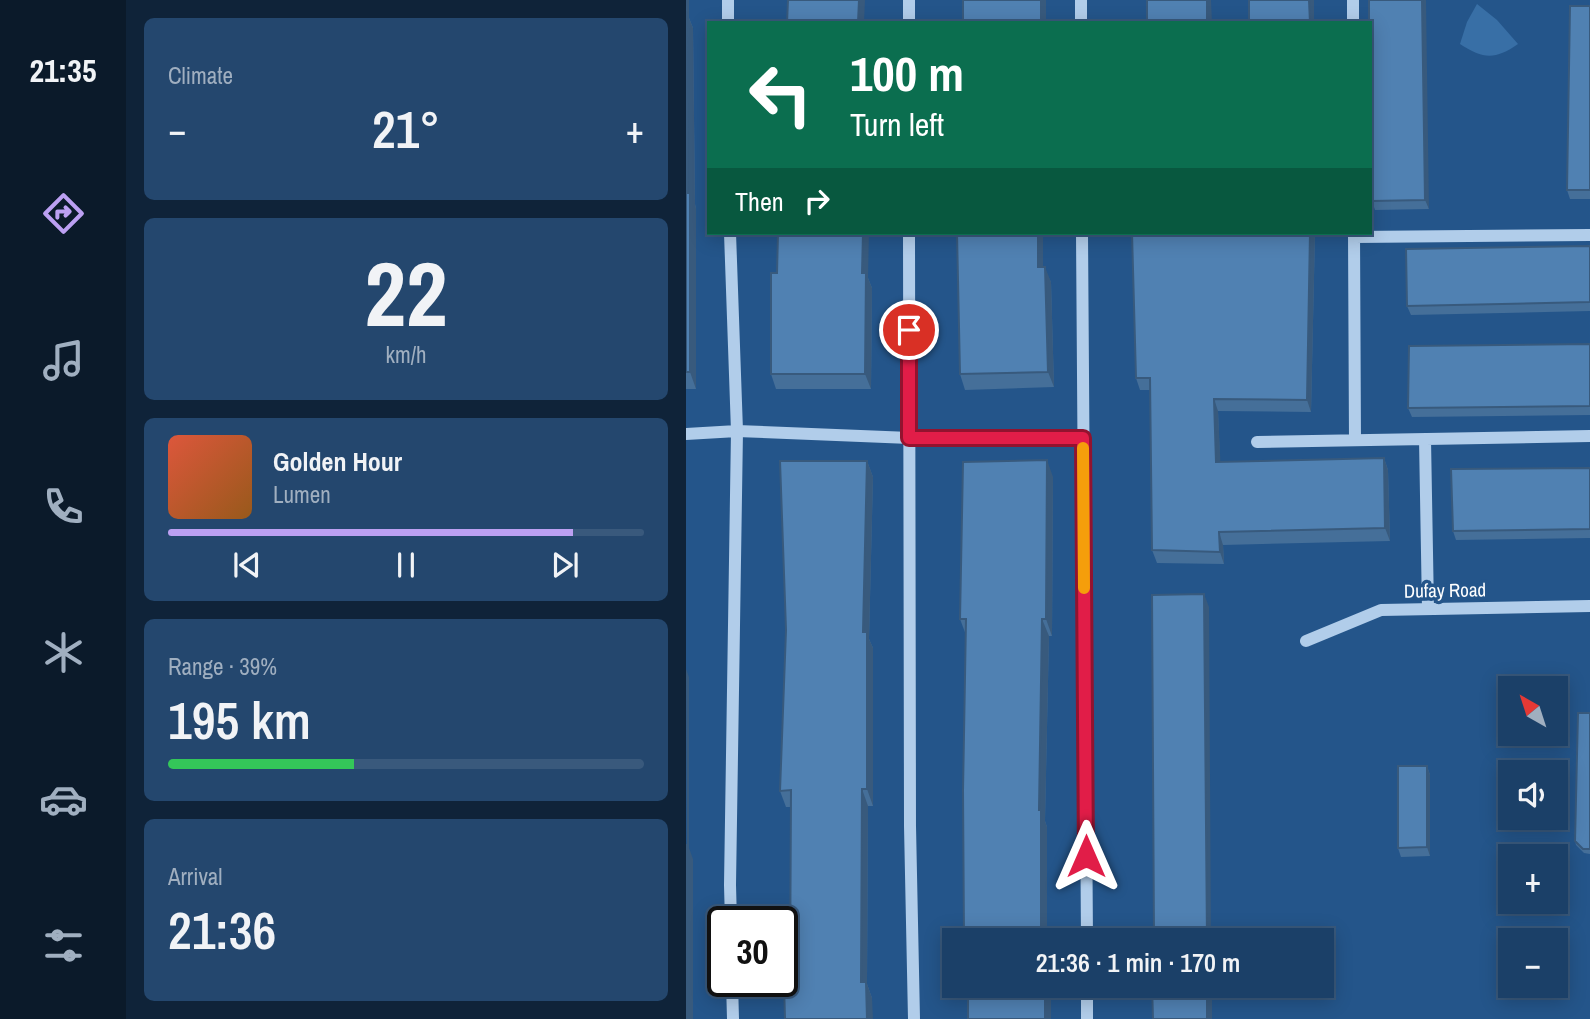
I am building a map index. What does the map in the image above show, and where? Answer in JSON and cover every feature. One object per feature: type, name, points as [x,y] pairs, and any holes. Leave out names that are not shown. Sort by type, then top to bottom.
[{"type":"street","points":[[728,21],[729,0]]},
{"type":"street","points":[[909,0],[909,21]]},
{"type":"street","points":[[1081,0],[1081,21]]},
{"type":"street","points":[[1353,0],[1353,21]]},
{"type":"street","points":[[730,235],[737,432],[731,906]]},
{"type":"street","points":[[909,235],[910,826],[914,1019]]},
{"type":"street","points":[[1082,235],[1087,928]]},
{"type":"street","points":[[1355,440],[1354,235],[1590,235]]},
{"type":"street","points":[[686,434],[737,432],[909,438],[1083,438]]},
{"type":"street","points":[[1257,442],[1590,436]]},
{"type":"street","points":[[1425,439],[1428,609]]},
{"type":"street","name":"Dufay Road","points":[[1306,641],[1381,610],[1590,606]]},
{"type":"street","points":[[732,997],[733,1019]]},
{"type":"street","points":[[1087,998],[1087,1019]]},
{"type":"shaded area","points":[[1477,4],[1497,20],[1518,44],[1502,53],[1489,56],[1476,53],[1460,44],[1467,22]]},
{"type":"building","points":[[788,0],[859,0],[858,21],[787,21]]},
{"type":"building","points":[[963,0],[1041,0],[1041,21],[963,21]]},
{"type":"building","points":[[1147,0],[1207,0],[1207,21],[1147,21]]},
{"type":"building","points":[[1249,0],[1309,0],[1310,21],[1249,21]]},
{"type":"building","points":[[1369,0],[1422,0],[1425,200],[1372,201],[1372,21],[1369,21]]},
{"type":"building","points":[[1570,6],[1590,6],[1590,190],[1567,190]]},
{"type":"building","points":[[686,11],[690,193],[690,372],[686,372]]},
{"type":"building","points":[[778,235],[863,235],[862,273],[866,273],[865,374],[771,374],[771,273],[777,273]]},
{"type":"building","points":[[957,235],[1038,235],[1038,267],[1045,267],[1048,372],[960,374]]},
{"type":"building","points":[[1132,235],[1310,235],[1307,400],[1214,399],[1216,462],[1384,458],[1385,528],[1219,532],[1220,552],[1152,550],[1150,378],[1136,378]]},
{"type":"building","points":[[1590,246],[1590,302],[1407,306],[1406,249]]},
{"type":"building","points":[[1590,344],[1590,406],[1408,408],[1409,346]]},
{"type":"building","points":[[1047,460],[1046,619],[1042,619],[1039,810],[1041,928],[964,928],[966,619],[960,619],[963,462]]},
{"type":"building","points":[[780,461],[867,461],[863,632],[867,632],[867,789],[862,789],[861,982],[866,982],[867,1019],[785,1019],[784,997],[798,997],[798,906],[790,906],[791,790],[780,791],[786,630]]},
{"type":"building","points":[[1590,468],[1590,529],[1453,531],[1451,469]]},
{"type":"building","points":[[1204,594],[1207,928],[1154,928],[1152,595]]},
{"type":"building","points":[[1578,713],[1590,713],[1590,849],[1583,849],[1575,841]]},
{"type":"building","points":[[1398,766],[1427,766],[1427,847],[1398,848]]},
{"type":"building","points":[[688,845],[688,1019],[686,1019]]},
{"type":"building","points":[[968,998],[1045,998],[1045,1019],[968,1019]]},
{"type":"building","points":[[1152,998],[1207,998],[1207,1019],[1153,1019]]},
{"type":"slow traffic","points":[[1083,448],[1084,588]]},
{"type":"route","points":[[909,330],[909,438],[1083,438],[1086,856]]}]
